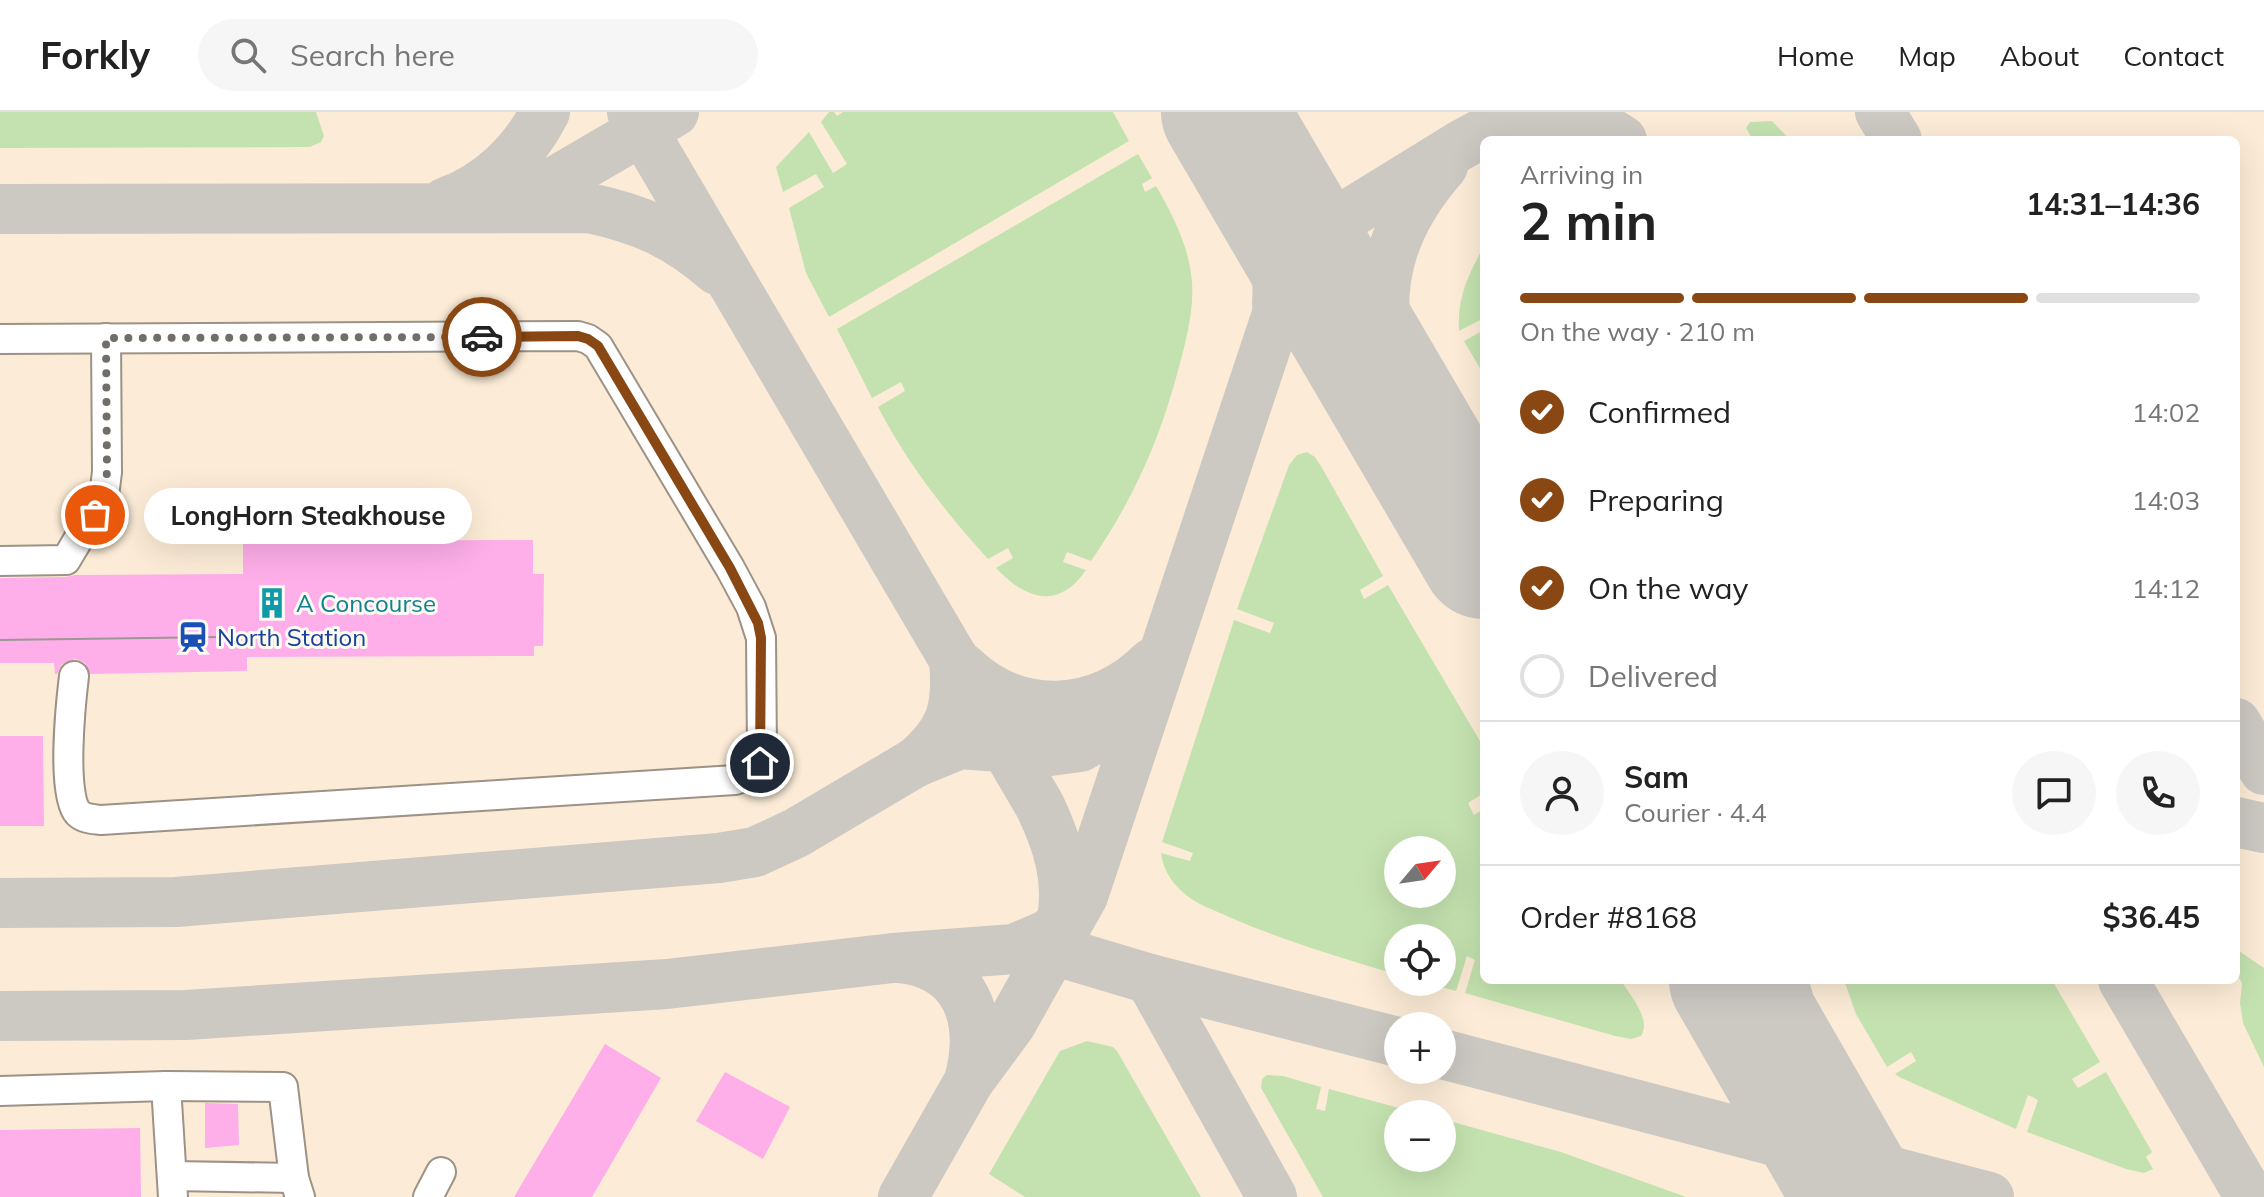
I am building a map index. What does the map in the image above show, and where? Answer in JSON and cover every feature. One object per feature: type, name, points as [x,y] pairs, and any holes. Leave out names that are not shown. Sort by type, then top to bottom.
[{"type":"lane","points":[[0,339],[578,336],[588,339],[598,346],[730,568],[758,623],[761,638],[762,752],[760,763],[754,771],[735,780],[101,820],[85,818],[77,812],[70,795],[69,711],[74,676]]},
{"type":"lane","points":[[0,561],[66,560],[104,496],[107,472],[106,338]]},
{"type":"lane","points":[[0,1091],[166,1086],[283,1087],[297,1187],[172,1187],[166,1086]]},
{"type":"shaded area","points":[[0,112],[2264,112],[2264,1197],[0,1197]]},
{"type":"green space","points":[[0,112],[316,112],[324,136],[321,142],[310,147],[0,148]]},
{"type":"green space","points":[[829,112],[837,116],[843,112],[1113,112],[1129,141],[829,317],[806,273],[789,208],[824,187],[816,174],[783,192],[776,167],[809,132],[833,173],[847,164],[821,122]]},
{"type":"green space","points":[[1772,121],[1786,136],[1751,136],[1746,128],[1750,122]]},
{"type":"green space","points":[[1138,154],[1152,178],[1142,184],[1145,192],[1156,186],[1174,220],[1188,258],[1192,293],[1187,336],[1154,444],[1120,515],[1091,561],[1067,552],[1063,562],[1086,570],[1075,583],[1053,596],[1041,596],[1018,587],[996,568],[1013,558],[1008,548],[988,559],[942,505],[914,468],[878,407],[905,391],[901,382],[872,398],[837,329]]},
{"type":"green space","points":[[1480,254],[1480,320],[1459,331],[1460,308]]},
{"type":"green space","points":[[1480,332],[1480,368],[1464,341]]},
{"type":"green space","points":[[1307,452],[1321,466],[1383,576],[1360,590],[1364,599],[1388,585],[1480,741],[1480,796],[1468,803],[1474,815],[1480,811],[1480,984],[1624,984],[1642,1015],[1644,1029],[1641,1036],[1631,1039],[1615,1036],[1465,993],[1475,960],[1467,956],[1456,991],[1456,924],[1384,924],[1384,971],[1250,926],[1194,901],[1175,884],[1167,873],[1161,853],[1190,861],[1193,853],[1162,842],[1234,620],[1270,633],[1274,623],[1237,609],[1289,465],[1297,455]]},
{"type":"green space","points":[[2240,952],[2264,968],[2264,1067],[2243,1023],[2240,1003]]},
{"type":"green space","points":[[1845,984],[2054,984],[2100,1062],[2072,1079],[2078,1088],[2106,1072],[2152,1152],[2146,1157],[2153,1169],[2144,1173],[2126,1169],[2027,1132],[2038,1100],[2028,1095],[2016,1129],[1899,1077],[1895,1074],[1916,1061],[1911,1052],[1887,1067],[1856,1014]]},
{"type":"green space","points":[[1087,1041],[1113,1047],[1117,1051],[1201,1197],[1025,1197],[989,1174],[1060,1051]]},
{"type":"green space","points":[[1267,1075],[1283,1076],[1321,1087],[1316,1109],[1325,1111],[1329,1089],[1384,1104],[1384,1172],[1456,1172],[1456,1123],[1561,1152],[1686,1197],[1323,1197],[1261,1088],[1262,1079]]},
{"type":"building","name":"A Concourse","points":[[533,540],[533,574],[544,574],[543,646],[534,646],[534,656],[247,657],[247,671],[90,674],[85,663],[75,659],[61,665],[57,674],[54,663],[0,663],[0,578],[243,574],[243,541]]},
{"type":"building","points":[[0,736],[43,736],[44,826],[0,826]]},
{"type":"building","points":[[605,1044],[661,1078],[592,1197],[514,1197]]},
{"type":"building","points":[[725,1072],[790,1107],[763,1159],[696,1121]]},
{"type":"building","points":[[205,1103],[238,1104],[239,1145],[205,1148]]},
{"type":"building","points":[[140,1128],[141,1197],[0,1197],[0,1130]]},
{"type":"taxiway","points":[[446,202],[477,187],[504,167],[527,141],[545,112]]},
{"type":"taxiway","points":[[632,112],[1040,806],[1061,863],[1064,893],[1061,924]]},
{"type":"taxiway","points":[[508,204],[542,189],[674,112]]},
{"type":"taxiway","points":[[903,1197],[969,1081],[1011,1024],[1083,896],[1276,317],[1289,281],[1305,251],[1336,222],[1461,145],[1522,112]]},
{"type":"taxiway","points":[[1880,112],[1895,136]]},
{"type":"taxiway","points":[[1497,127],[1531,119],[1562,117],[1592,124],[1615,136]]},
{"type":"taxiway","points":[[1239,137],[1274,238],[1277,304]]},
{"type":"taxiway","points":[[1443,166],[1413,207],[1394,248],[1385,288],[1385,328],[1406,408],[1446,492]]},
{"type":"taxiway","points":[[0,209],[589,208],[658,230],[717,270]]},
{"type":"taxiway","points":[[954,659],[955,691],[950,716],[938,739],[916,762],[960,744],[1050,751],[1080,747],[1124,722],[1148,691]]},
{"type":"taxiway","points":[[963,668],[1008,697],[1033,704],[1058,706],[1108,694],[1131,681],[1152,663]]},
{"type":"taxiway","points":[[2240,730],[2264,770]]},
{"type":"taxiway","points":[[0,903],[176,902],[719,858],[755,852],[796,833],[916,762]]},
{"type":"taxiway","points":[[2240,823],[2264,828]]},
{"type":"taxiway","points":[[0,1016],[186,1015],[667,984],[893,958],[1014,949],[1049,934],[1069,916]]},
{"type":"taxiway","points":[[1020,949],[1053,950],[1150,979],[1384,1038]]},
{"type":"taxiway","points":[[899,958],[922,963],[941,972],[956,984],[966,999],[975,1037],[969,1081]]},
{"type":"taxiway","points":[[1150,979],[1272,1197]]},
{"type":"taxiway","points":[[1784,984],[1803,1052],[1860,1179]]},
{"type":"taxiway","points":[[2125,984],[2250,1197]]},
{"type":"taxiway","points":[[1456,1058],[1989,1197]]},
{"type":"runway","points":[[1224,112],[1480,549]]},
{"type":"runway","points":[[1734,984],[1857,1197]]},
{"type":"tram line","points":[[0,640],[221,637]]},
{"type":"way so far","points":[[95,515],[104,496],[107,472],[106,338],[482,337]]},
{"type":"place","name":"LongHorn Steakhouse","points":[[95,515]]},
{"type":"place","name":"A Concourse","points":[[272,603]]},
{"type":"place","name":"North Station","points":[[193,637]]},
{"type":"route","points":[[482,337],[578,336],[598,346],[730,568],[758,623],[761,638],[760,763]]}]
